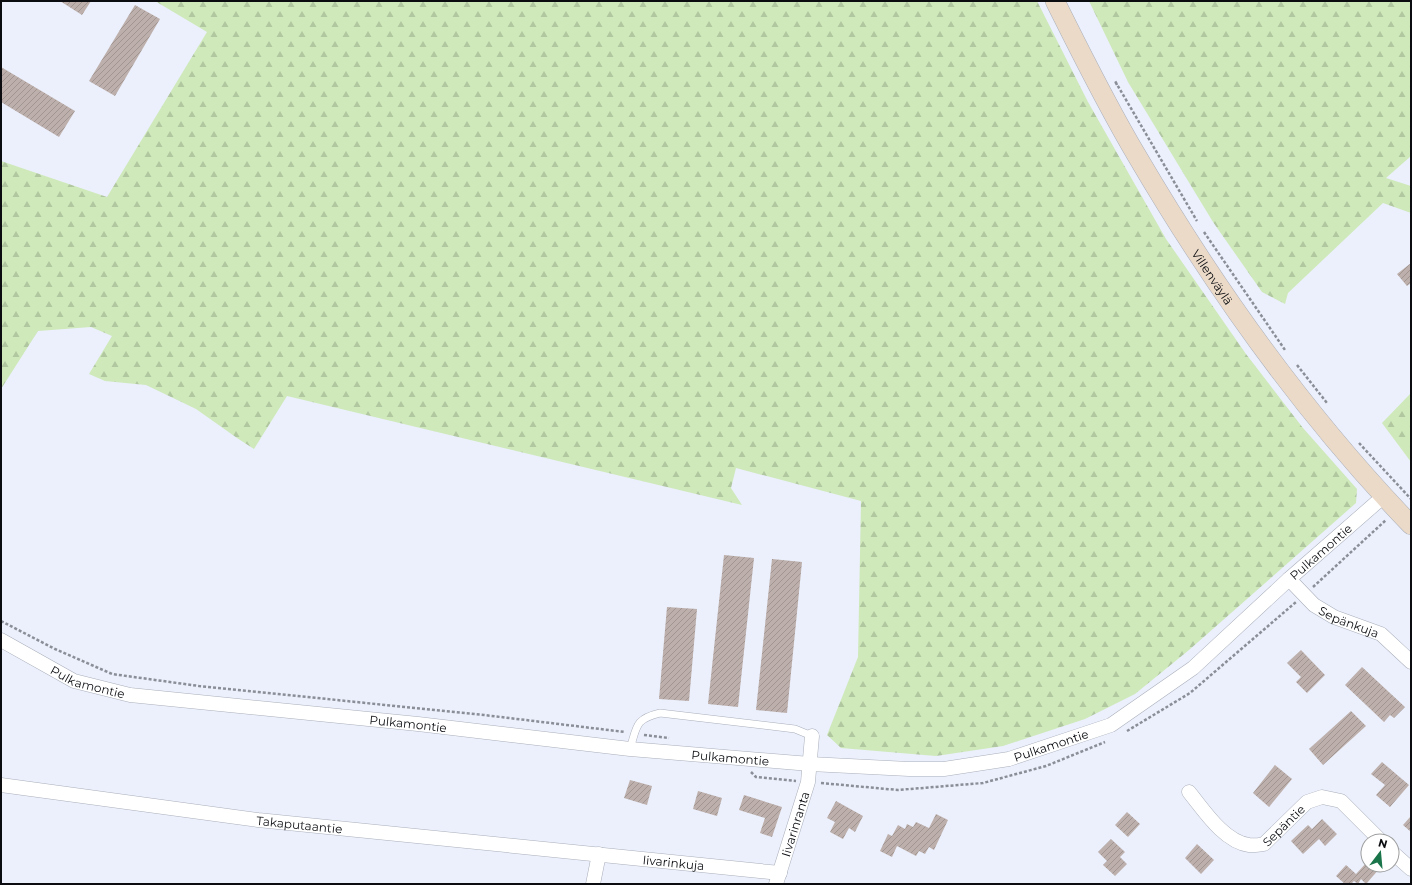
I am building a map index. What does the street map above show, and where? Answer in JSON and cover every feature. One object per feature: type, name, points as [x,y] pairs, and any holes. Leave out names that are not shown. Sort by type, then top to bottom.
[{"type":"street","name":"Villenväylä","points":[[1055,1],[1097,85],[1137,156],[1210,273],[1239,316],[1295,392],[1384,496],[1406,502],[1411,525]]},
{"type":"street","name":"Pulkamontie","points":[[1,640],[74,681],[130,695],[418,724],[630,749],[810,764],[909,769],[944,769],[1008,759],[1111,725],[1193,668],[1289,579],[1384,496]]},
{"type":"street","name":"Sepänkuja","points":[[1289,579],[1314,605],[1334,617],[1382,634],[1411,662]]},
{"type":"street","name":"Iivarinranta","points":[[778,878],[808,782],[812,736]]},
{"type":"street","name":"Takaputaantie","points":[[1,785],[258,820],[599,854]]},
{"type":"street","name":"Sepäntie","points":[[1189,792],[1216,826],[1231,838],[1248,845],[1264,844],[1308,802],[1322,797],[1341,801],[1373,833]]},
{"type":"street","name":"Iivarinkuja","points":[[599,854],[778,878]]},
{"type":"street","points":[[593,884],[599,854]]},
{"type":"street","points":[[1400,859],[1411,869]]},
{"type":"lane","points":[[630,749],[638,724],[648,716],[660,713],[795,729],[812,736]]},
{"type":"path","points":[[1114,80],[1200,227],[1287,352]]},
{"type":"path","points":[[1296,364],[1329,406]]},
{"type":"path","points":[[1124,733],[1190,693],[1304,595],[1406,502],[1358,441]]},
{"type":"path","points":[[1,621],[55,649],[112,674],[199,686],[484,715],[672,738]]},
{"type":"path","points":[[747,758],[750,771],[756,777],[898,790],[982,783],[1046,766],[1111,740]]},
{"type":"green space","points":[[155,1],[1037,1],[1088,102],[1166,239],[1246,354],[1303,428],[1357,489],[1356,503],[1189,650],[1135,694],[1085,719],[1003,746],[936,756],[841,748],[827,735],[858,657],[861,501],[736,468],[731,488],[742,505],[287,396],[254,449],[196,409],[146,385],[105,381],[89,374],[112,336],[91,327],[38,331],[1,389],[1,161],[107,197],[207,32]]},
{"type":"green space","points":[[1089,1],[1411,1],[1411,156],[1386,178],[1411,186],[1411,213],[1383,203],[1288,293],[1285,304],[1262,292],[1213,222],[1128,82]]},
{"type":"green space","points":[[1411,393],[1411,462],[1382,423]]},
{"type":"building","points":[[60,1],[91,1],[82,15]]},
{"type":"building","points":[[135,5],[160,19],[115,96],[89,81]]},
{"type":"building","points":[[1,67],[75,111],[59,137],[1,102]]},
{"type":"building","points":[[1411,263],[1411,283],[1407,286],[1397,274]]},
{"type":"building","points":[[724,555],[754,558],[738,707],[708,704]]},
{"type":"building","points":[[772,559],[802,562],[787,713],[756,710]]},
{"type":"building","points":[[667,607],[697,609],[689,701],[659,699]]},
{"type":"building","points":[[1301,650],[1325,675],[1307,693],[1296,682],[1301,677],[1287,663]]},
{"type":"building","points":[[1362,667],[1405,707],[1394,718],[1390,715],[1384,722],[1345,685]]},
{"type":"building","points":[[1351,711],[1366,726],[1323,765],[1309,749]]},
{"type":"building","points":[[1382,762],[1409,785],[1390,807],[1376,795],[1385,785],[1371,774]]},
{"type":"building","points":[[1275,765],[1292,779],[1269,807],[1253,793]]},
{"type":"building","points":[[630,780],[652,786],[647,805],[624,798]]},
{"type":"building","points":[[698,791],[722,798],[717,816],[693,809]]},
{"type":"building","points":[[744,795],[782,807],[772,837],[760,833],[765,818],[739,810]]},
{"type":"building","points":[[836,801],[863,816],[855,832],[849,828],[843,839],[830,832],[835,822],[827,818]]},
{"type":"building","points":[[1127,812],[1140,824],[1128,837],[1115,825]]},
{"type":"building","points":[[936,814],[948,820],[934,850],[929,847],[925,854],[919,851],[916,856],[897,846],[892,857],[880,851],[888,834],[892,836],[898,825],[905,829],[907,824],[913,827],[916,822],[929,828]]},
{"type":"building","points":[[1411,816],[1411,832],[1403,825]]},
{"type":"building","points":[[1322,819],[1337,834],[1325,846],[1319,839],[1303,854],[1291,841],[1308,825],[1312,829]]},
{"type":"building","points":[[1111,839],[1125,852],[1120,857],[1127,864],[1115,876],[1103,865],[1107,861],[1098,852]]},
{"type":"building","points":[[1197,844],[1214,860],[1201,874],[1185,858]]},
{"type":"building","points":[[1346,865],[1356,874],[1360,870],[1360,873],[1376,873],[1366,884],[1361,879],[1358,884],[1354,881],[1351,884],[1345,884],[1336,876]]}]
